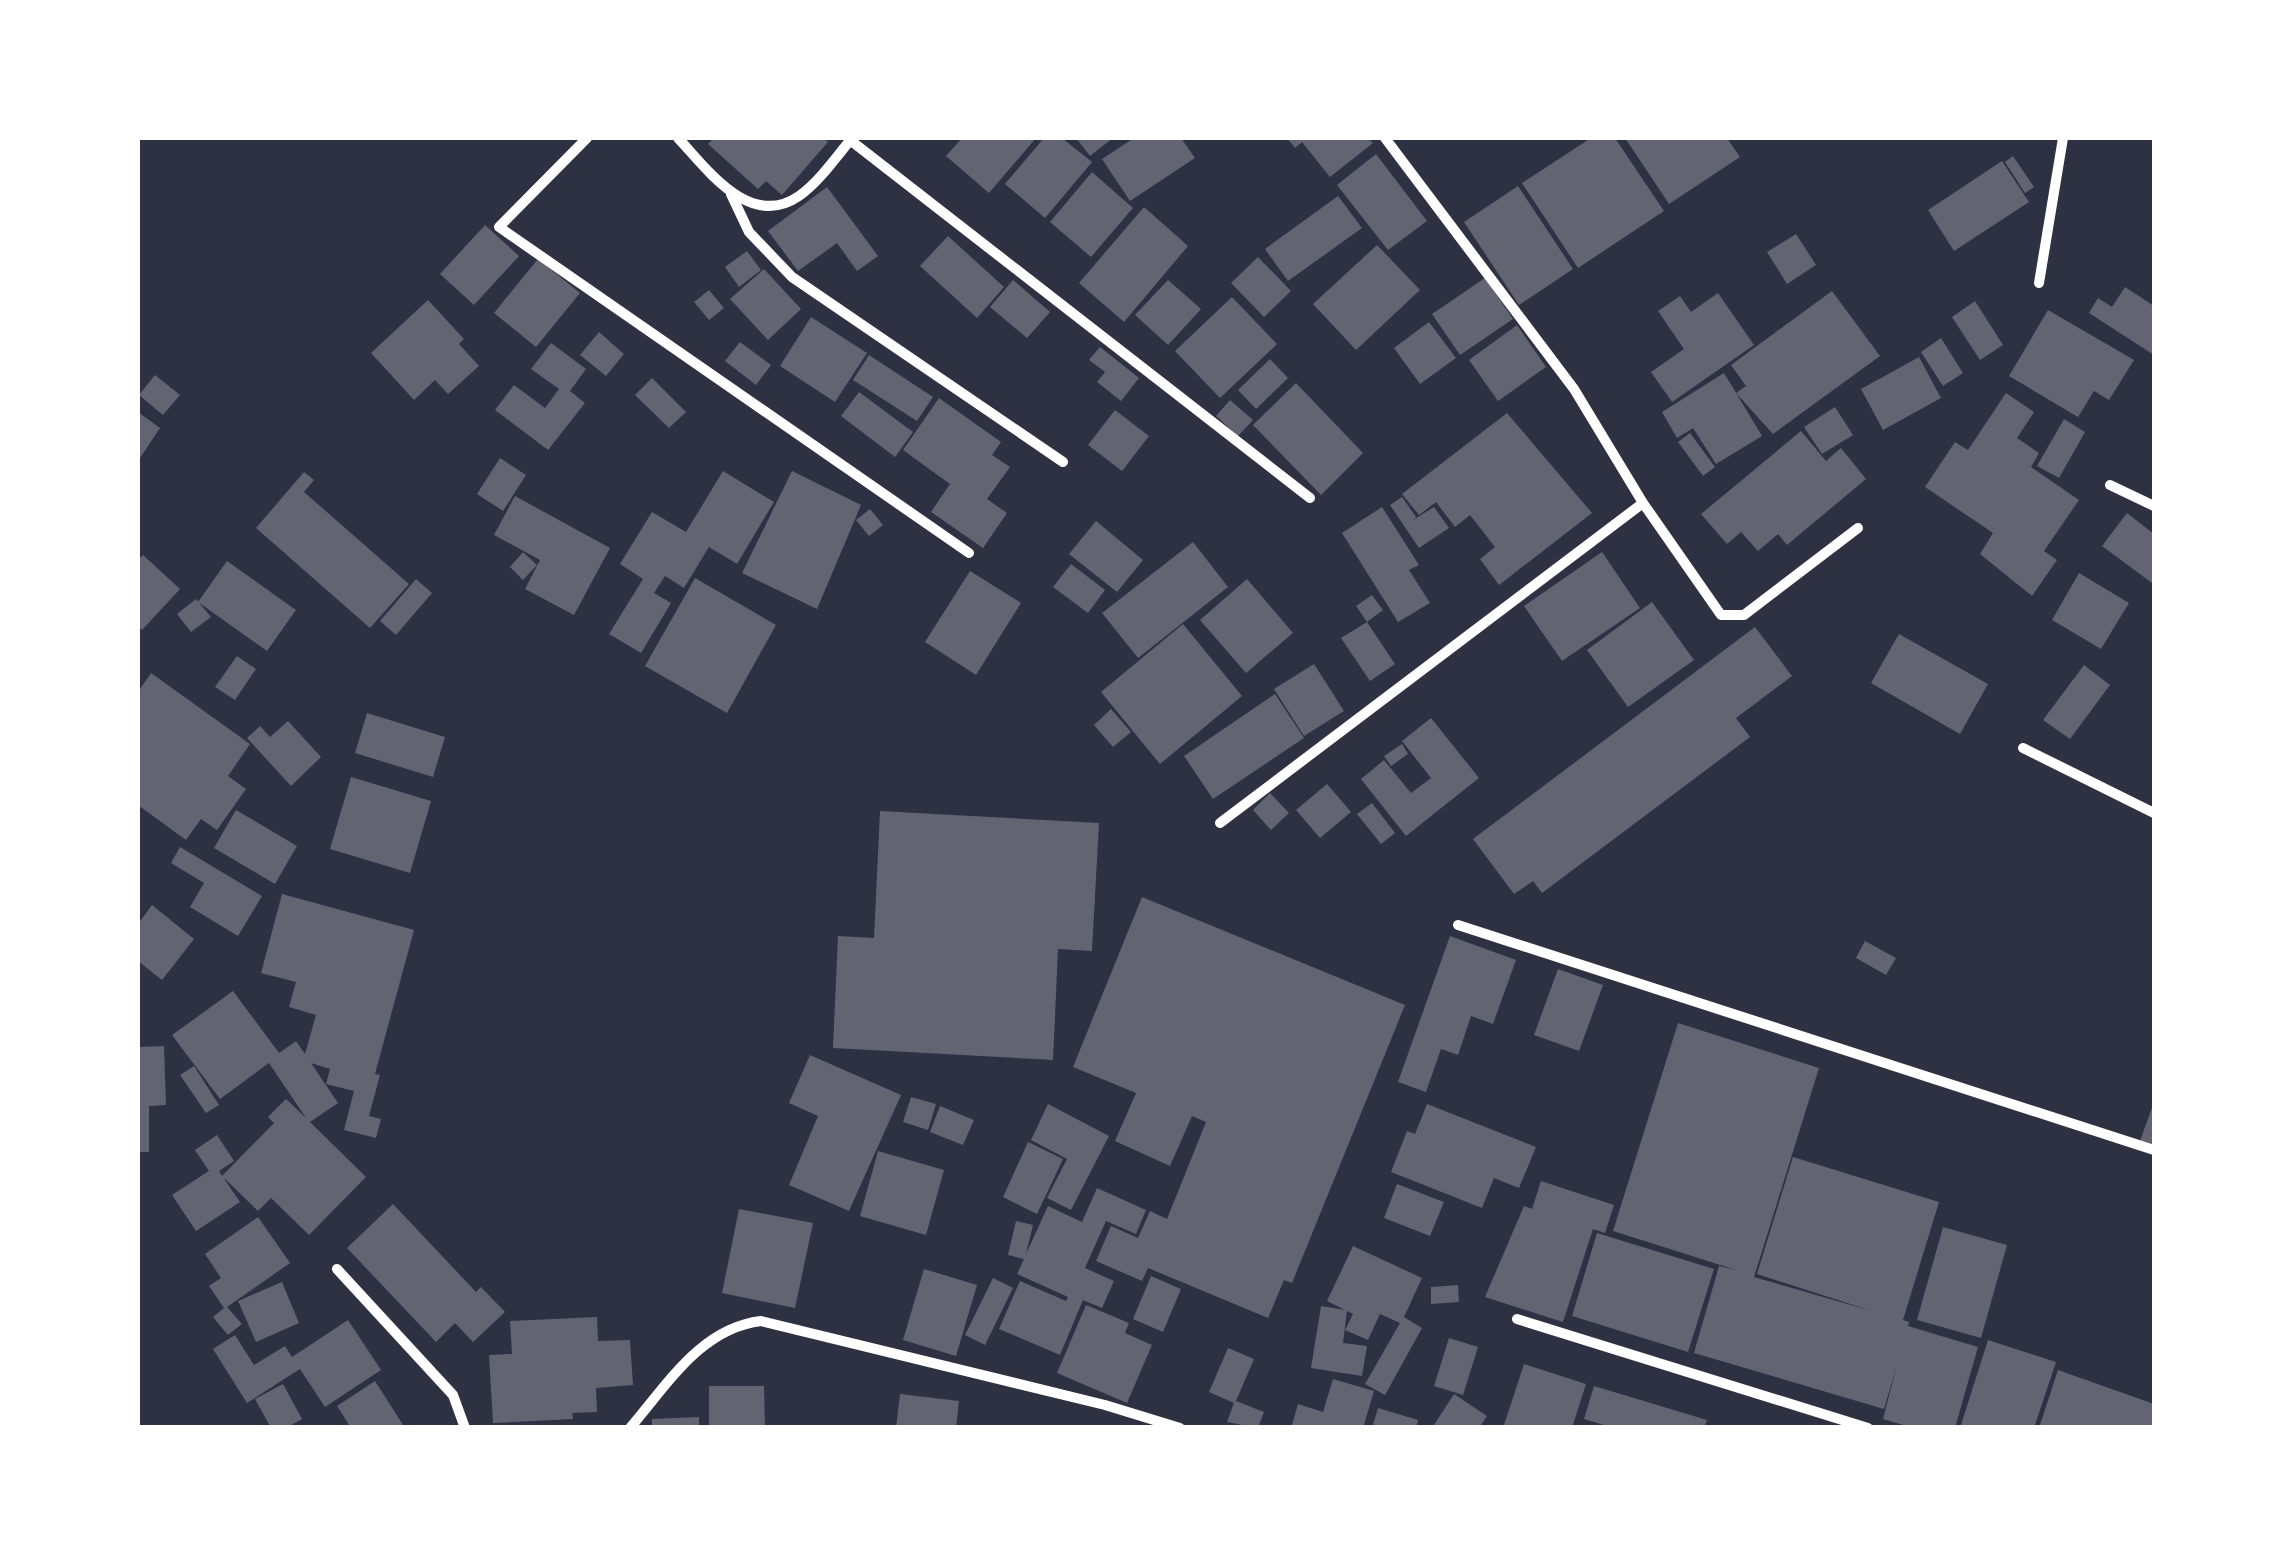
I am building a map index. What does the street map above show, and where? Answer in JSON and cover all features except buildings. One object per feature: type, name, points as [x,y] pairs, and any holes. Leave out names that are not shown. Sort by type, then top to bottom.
[{"type":"street","points":[[587,138],[499,228],[969,553]]},
{"type":"street","points":[[678,138],[731,194],[749,232],[792,277],[1064,462]]},
{"type":"street","points":[[1385,138],[1574,389],[1642,503],[1721,615],[1744,615],[1858,528]]},
{"type":"street","points":[[2039,283],[2062,138]]},
{"type":"street","points":[[731,194],[765,207],[798,198],[851,139],[1310,498]]},
{"type":"street","points":[[2110,486],[2154,506]]},
{"type":"street","points":[[1220,823],[1642,503]]},
{"type":"street","points":[[2024,748],[2154,813]]},
{"type":"street","points":[[1458,925],[2154,1150]]},
{"type":"street","points":[[337,1268],[453,1395],[465,1428]]},
{"type":"street","points":[[1517,1319],[1868,1428]]},
{"type":"street","points":[[630,1428],[701,1347],[740,1324],[761,1321],[1180,1428]]}]
